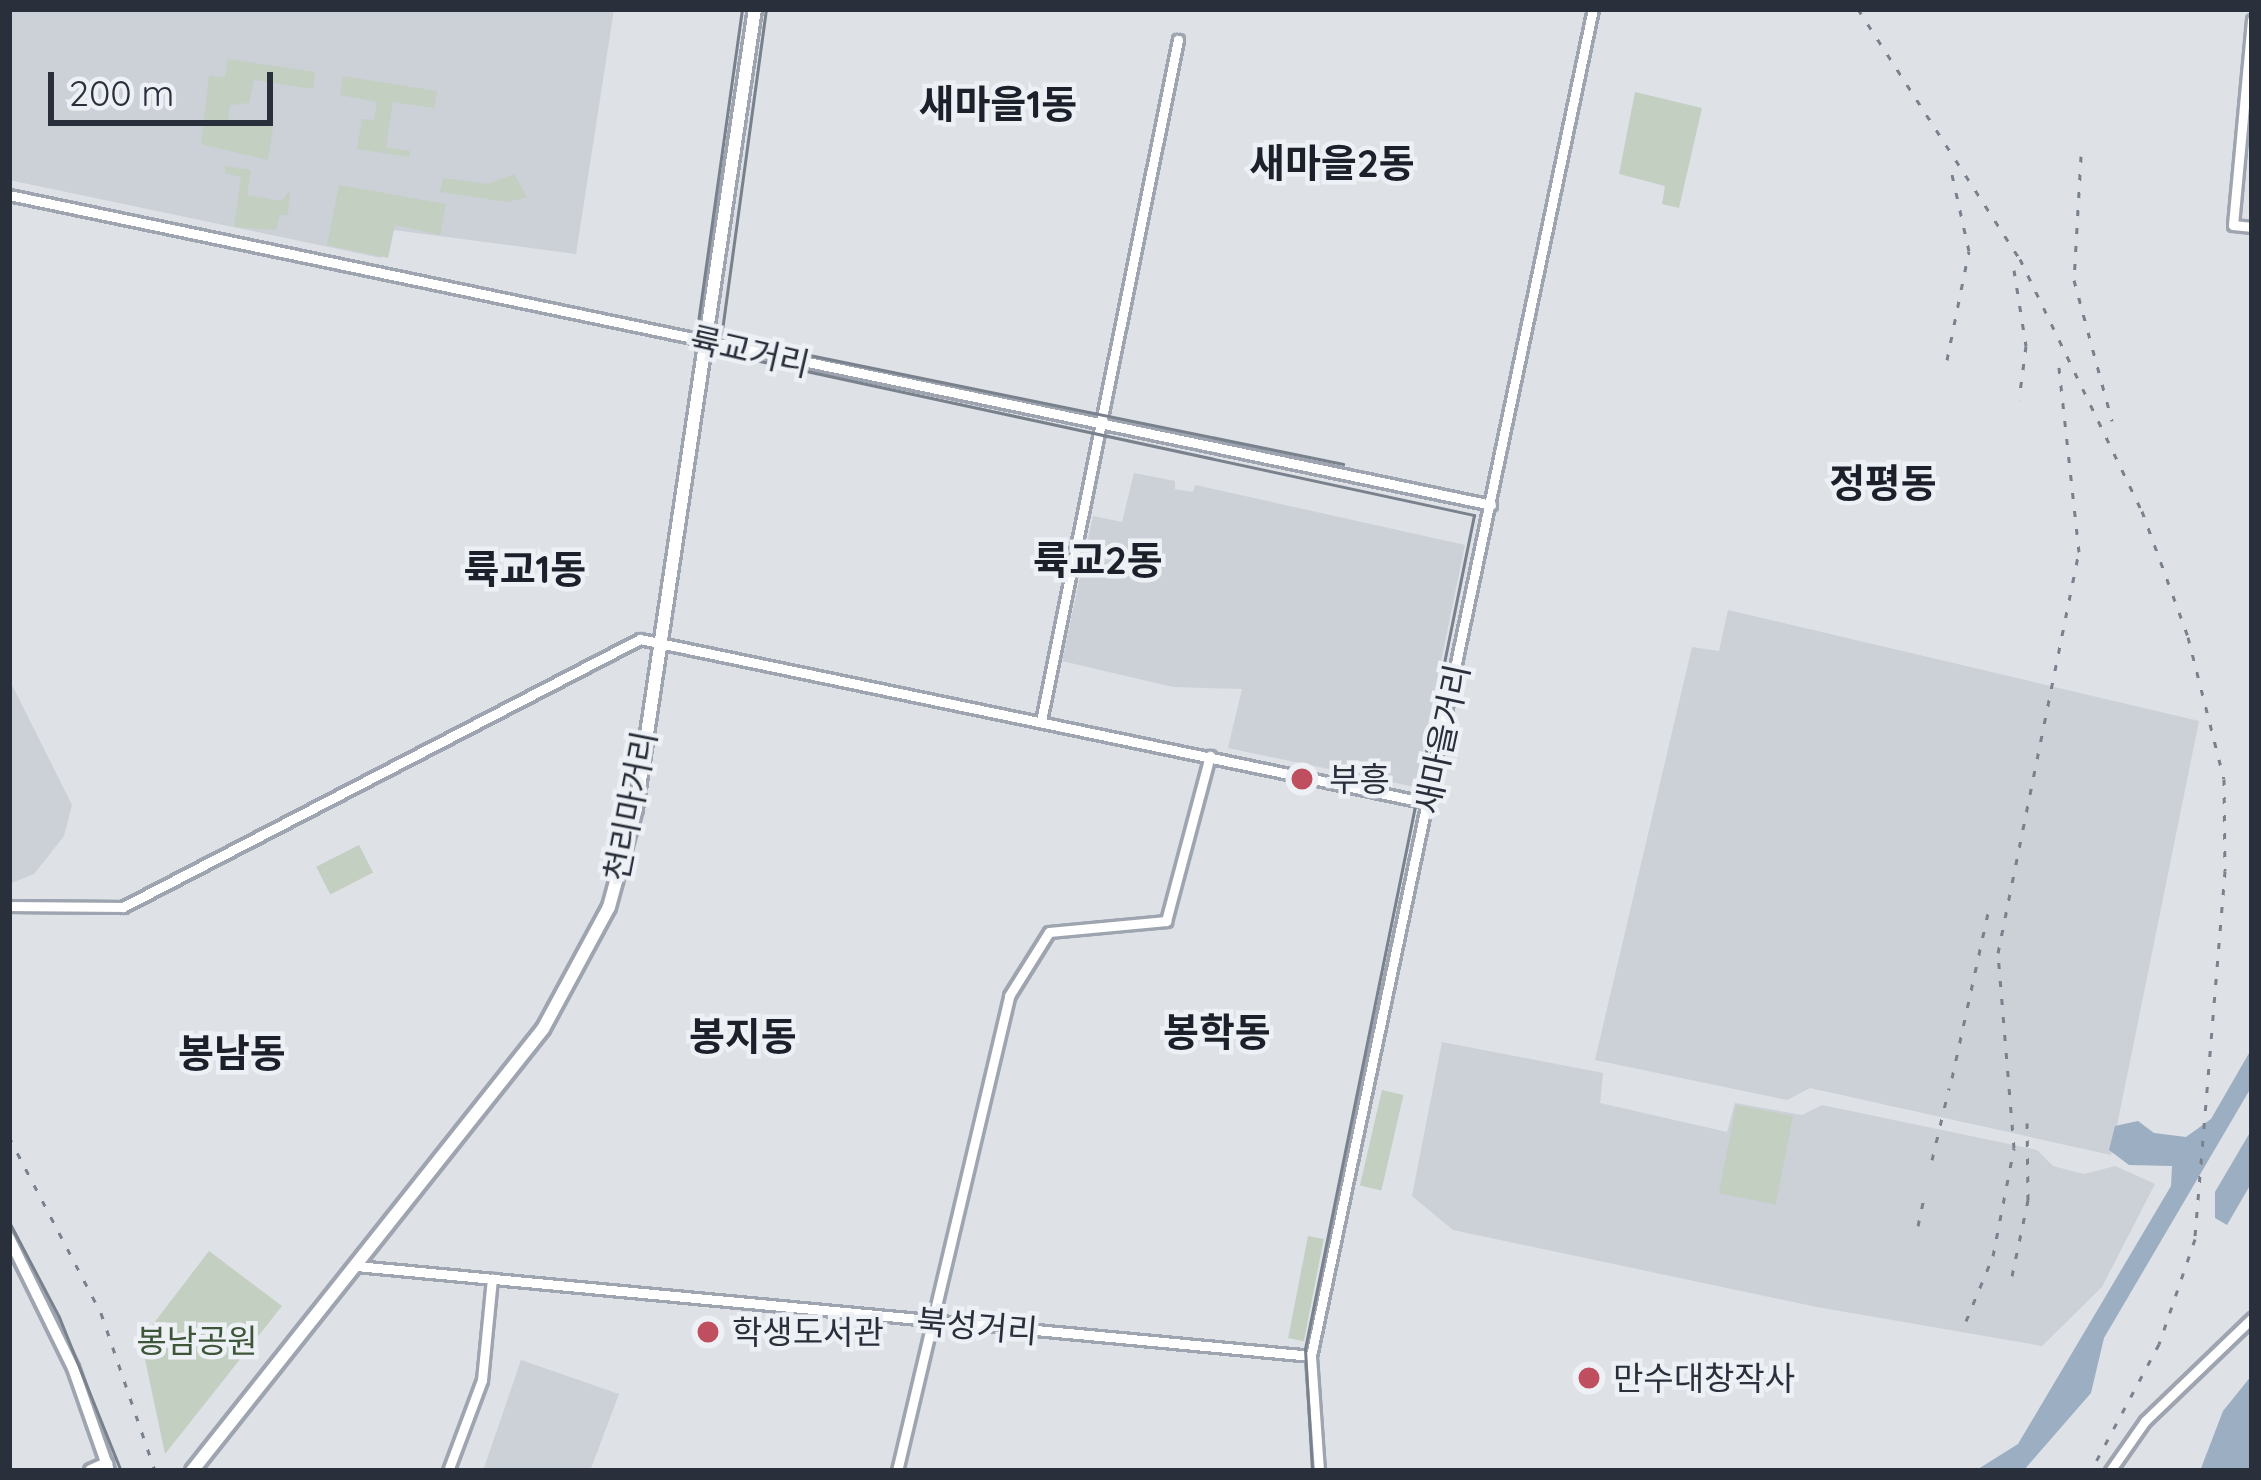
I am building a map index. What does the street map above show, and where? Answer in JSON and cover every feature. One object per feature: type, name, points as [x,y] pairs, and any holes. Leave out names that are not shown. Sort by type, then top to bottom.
[{"type":"highway","name":"천리마거리","points":[[192,1471],[543,1029],[596,940],[636,808],[656,641],[707,342],[755,9]]},
{"type":"highway","points":[[91,1471],[108,1467]]},
{"type":"main road","points":[[9,1238],[73,1367],[108,1467]]},
{"type":"street","name":"새마을거리","points":[[1319,1471],[1311,1356],[1593,9]]},
{"type":"street","points":[[2252,20],[2233,226],[2252,227]]},
{"type":"street","points":[[1041,721],[1106,426],[1178,40]]},
{"type":"street","name":"륙교거리","points":[[9,195],[1491,505]]},
{"type":"street","points":[[12,906],[123,907],[622,643],[656,641],[1428,802]]},
{"type":"street","points":[[897,1471],[1009,996],[1049,932],[1166,921],[1210,756]]},
{"type":"street","name":"북성거리","points":[[356,1265],[1311,1356]]},
{"type":"street","points":[[448,1471],[482,1379],[492,1277]]},
{"type":"street","points":[[2110,1471],[2145,1421],[2252,1318]]},
{"type":"shaded area","points":[[9,9],[614,9],[576,254],[386,229],[381,258],[9,180]]},
{"type":"shaded area","points":[[1134,473],[1175,481],[1175,489],[1193,492],[1195,485],[1465,545],[1415,787],[1228,748],[1242,689],[1173,687],[1062,661],[1093,516],[1122,522]]},
{"type":"shaded area","points":[[1728,610],[2199,721],[2111,1155],[1810,1088],[1787,1100],[1595,1060],[1692,647],[1719,651]]},
{"type":"shaded area","points":[[9,679],[72,805],[64,836],[34,874],[9,884]]},
{"type":"shaded area","points":[[1442,1042],[1603,1073],[1600,1103],[1727,1132],[1735,1103],[1802,1115],[1822,1105],[2037,1150],[2053,1166],[2084,1174],[2115,1166],[2155,1184],[2102,1287],[2042,1346],[1817,1307],[1453,1230],[1412,1196]]},
{"type":"shaded area","points":[[521,1360],[619,1394],[590,1471],[483,1471]]},
{"type":"green space","points":[[228,59],[315,72],[313,89],[254,80],[249,103],[230,105],[228,119],[273,127],[268,160],[201,144],[209,76],[225,77]]},
{"type":"green space","points":[[343,76],[437,91],[434,108],[393,102],[386,147],[410,151],[409,157],[357,149],[362,119],[374,120],[377,102],[340,95]]},
{"type":"green space","points":[[1635,92],[1702,108],[1679,208],[1662,204],[1665,186],[1619,174]]},
{"type":"green space","points":[[225,166],[251,170],[247,195],[282,201],[290,190],[288,215],[280,215],[276,230],[234,227],[241,177],[225,173]]},
{"type":"green space","points":[[514,174],[527,197],[508,202],[440,192],[443,178],[488,184]]},
{"type":"green space","points":[[339,185],[446,204],[440,235],[395,225],[388,258],[327,245]]},
{"type":"green space","points":[[359,845],[373,873],[330,894],[316,867]]},
{"type":"green space","points":[[1382,1090],[1403,1095],[1381,1190],[1360,1185]]},
{"type":"green space","points":[[1736,1105],[1793,1116],[1776,1204],[1719,1193]]},
{"type":"green space","points":[[1308,1236],[1324,1239],[1304,1341],[1288,1338]]},
{"type":"green space","name":"봉남공원","points":[[209,1251],[282,1306],[165,1454],[141,1340]]},
{"type":"water","points":[[2252,1048],[2252,1086],[2104,1338],[2091,1393],[2023,1471],[1975,1471],[2018,1444],[2171,1186],[2172,1166],[2129,1165],[2109,1150],[2115,1126],[2138,1121],[2154,1133],[2186,1137],[2211,1119]]},
{"type":"water","points":[[2252,1129],[2252,1182],[2227,1225],[2215,1218],[2215,1192]]},
{"type":"water","points":[[2252,1375],[2252,1471],[2200,1471],[2223,1411]]},
{"type":"tram line","points":[[742,9],[697,329],[704,349],[1474,515],[1305,1349],[1312,1471]]},
{"type":"tram line","points":[[766,9],[721,337],[1343,464]]},
{"type":"tram line","points":[[9,1222],[59,1317],[121,1471]]},
{"type":"railway","points":[[1858,9],[2020,259],[2142,511],[2188,637],[2224,779],[2225,871],[2195,1239],[2159,1344],[2091,1471]]},
{"type":"railway","points":[[2081,156],[2074,280],[2112,421]]},
{"type":"railway","points":[[1947,360],[1969,251],[1951,170]]},
{"type":"railway","points":[[2014,270],[2026,346],[2019,400]]},
{"type":"railway","points":[[1966,1321],[1993,1256],[2014,1148],[1998,953],[2079,552],[2059,367]]},
{"type":"railway","points":[[1952,1078],[1990,903]]},
{"type":"railway","points":[[1932,1160],[1949,1088]]},
{"type":"railway","points":[[2012,1276],[2028,1200],[2027,1123]]},
{"type":"railway","points":[[9,1137],[101,1313],[155,1471]]},
{"type":"railway","points":[[1918,1226],[1925,1194]]},
{"type":"place","name":"부흥","points":[[1302,779]]},
{"type":"place","name":"학생도서관","points":[[708,1332]]},
{"type":"place","name":"만수대창작사","points":[[1589,1378]]},
{"type":"district","name":"새마을1동","points":[[998,104]]},
{"type":"district","name":"새마을2동","points":[[1332,163]]},
{"type":"district","name":"정평동","points":[[1883,483]]},
{"type":"district","name":"륙교2동","points":[[1098,560]]},
{"type":"district","name":"륙교1동","points":[[525,569]]},
{"type":"district","name":"봉학동","points":[[1217,1032]]},
{"type":"district","name":"봉지동","points":[[743,1036]]},
{"type":"district","name":"봉남동","points":[[232,1053]]}]
